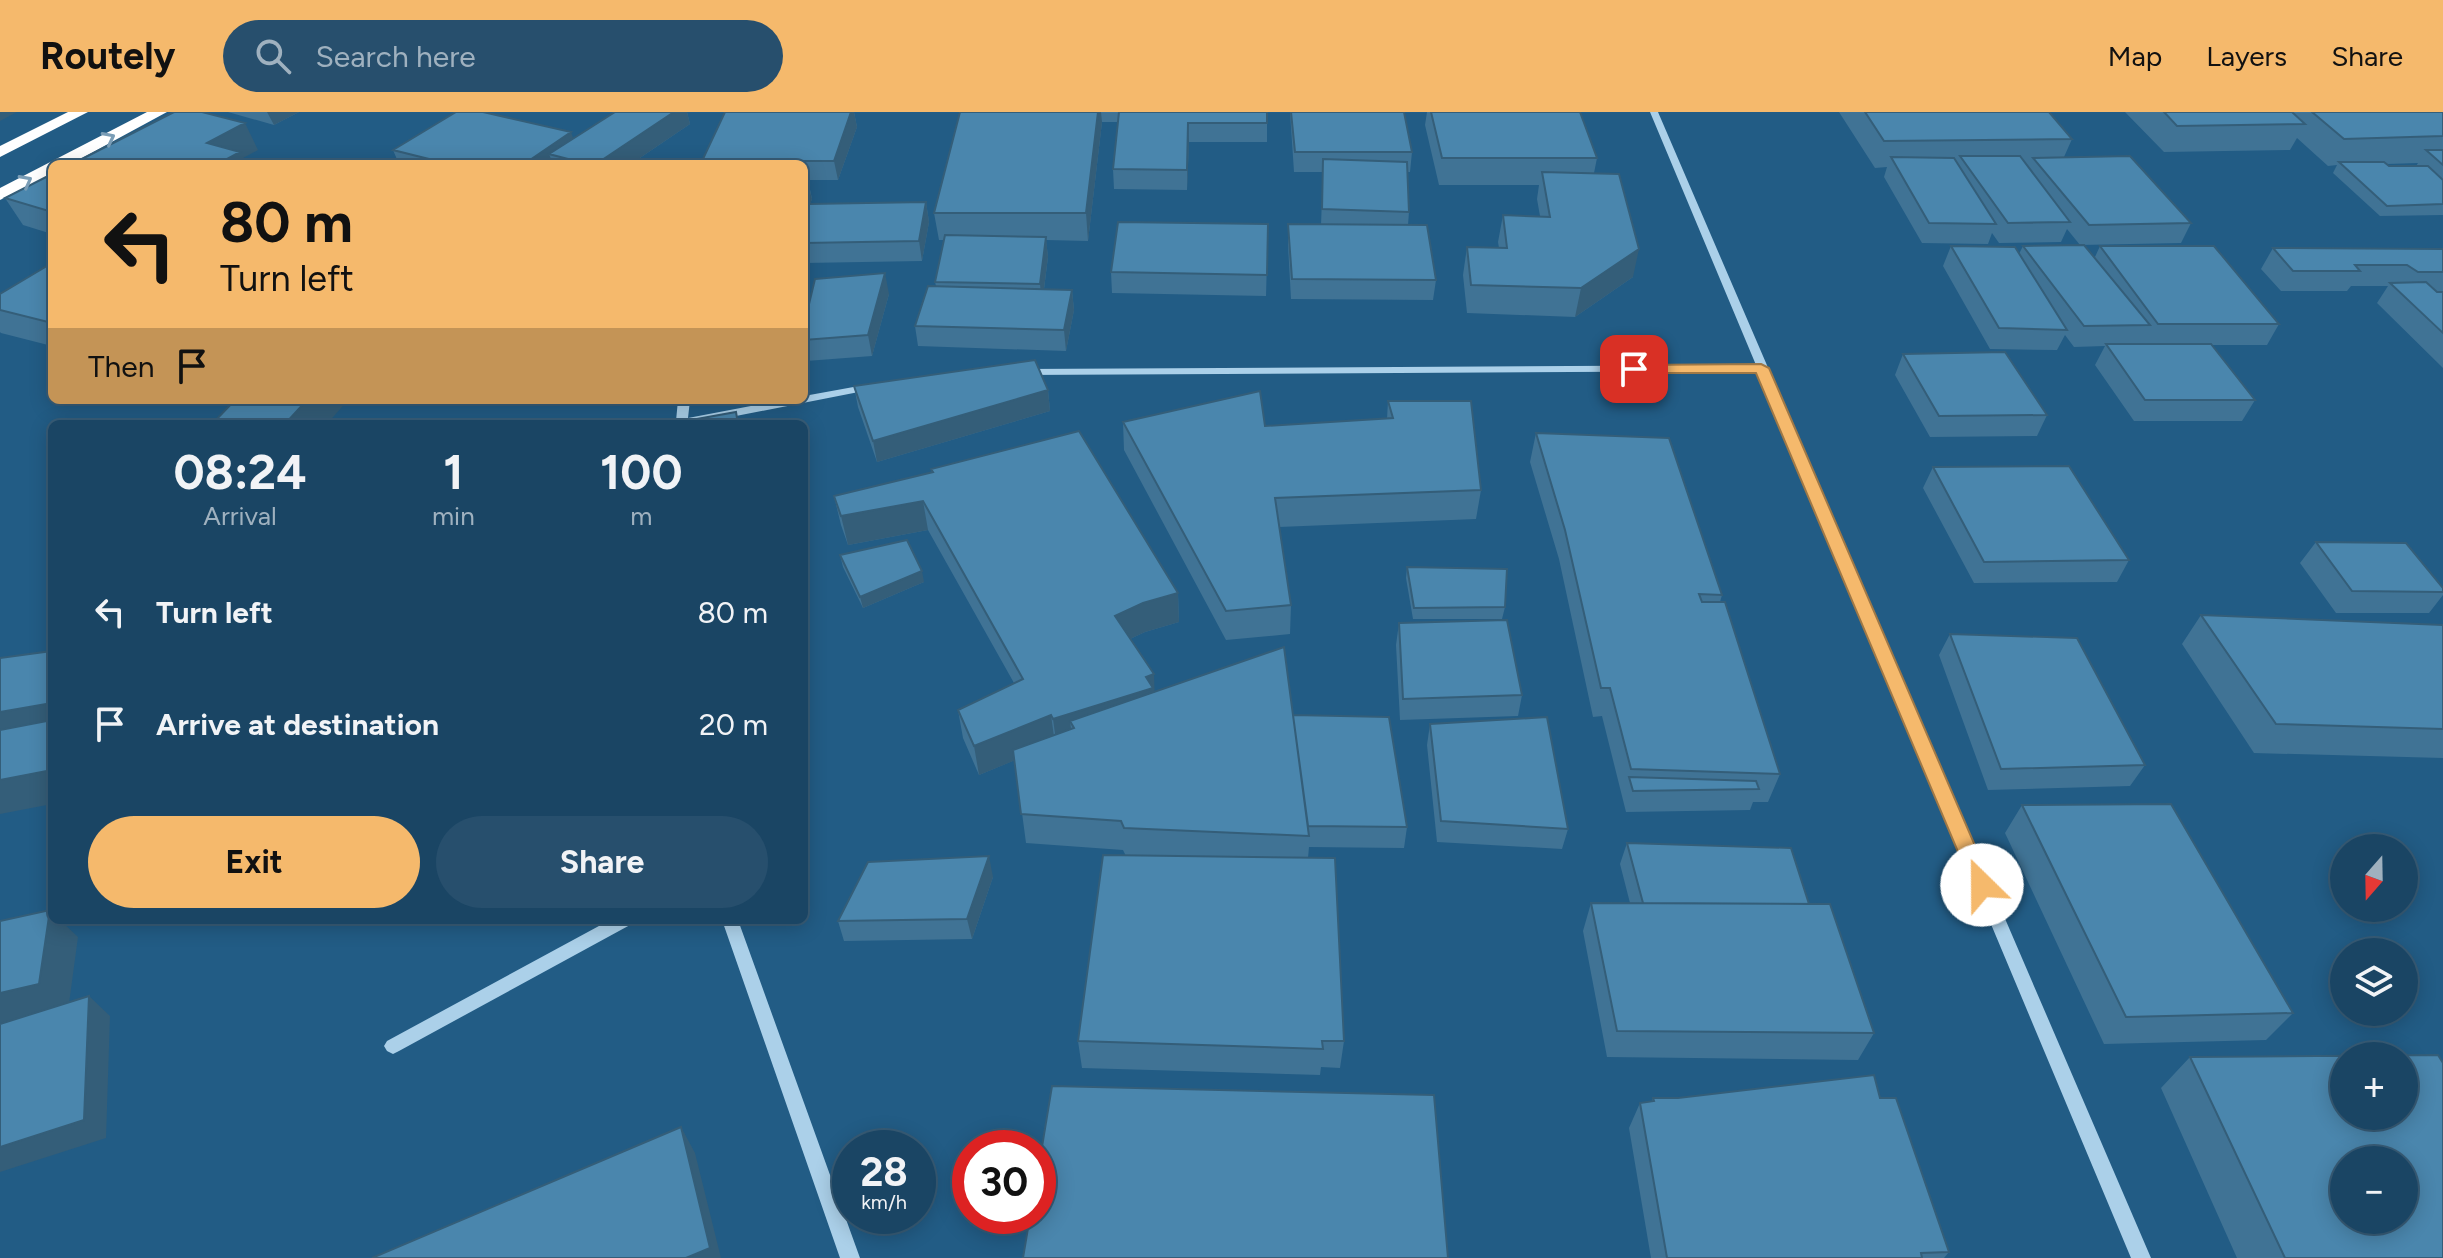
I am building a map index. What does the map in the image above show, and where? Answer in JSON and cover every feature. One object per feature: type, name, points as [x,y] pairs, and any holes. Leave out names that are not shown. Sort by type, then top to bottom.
[{"type":"highway","points":[[0,152],[80,112]]},
{"type":"highway","points":[[67,160],[159,112]]},
{"type":"highway","points":[[0,195],[48,170]]},
{"type":"street","points":[[1654,112],[2141,1258]]},
{"type":"street","points":[[1016,372],[1761,368]]},
{"type":"street","points":[[808,399],[888,384]]},
{"type":"street","points":[[696,420],[781,404]]},
{"type":"street","points":[[393,1046],[617,924]]},
{"type":"street","points":[[731,924],[850,1258]]},
{"type":"building","points":[[174,112],[202,112],[245,123],[207,143],[240,152],[225,160],[80,160]]},
{"type":"building","points":[[456,112],[483,112],[571,132],[530,160],[433,160],[393,150]]},
{"type":"building","points":[[615,112],[674,112],[602,160],[572,160],[549,154]]},
{"type":"building","points":[[725,112],[851,112],[834,161],[702,160]]},
{"type":"building","points":[[960,112],[1098,112],[1086,213],[934,213]]},
{"type":"building","points":[[1119,112],[1267,112],[1267,123],[1188,123],[1187,170],[1113,169]]},
{"type":"building","points":[[1291,112],[1404,112],[1412,152],[1295,152]]},
{"type":"building","points":[[1431,112],[1580,112],[1597,158],[1442,158]]},
{"type":"building","points":[[1865,112],[2049,112],[2072,139],[1884,141]]},
{"type":"building","points":[[2164,112],[2292,112],[2305,124],[2177,126]]},
{"type":"building","points":[[2312,112],[2443,112],[2443,136],[2344,139]]},
{"type":"building","points":[[2426,150],[2443,150],[2443,165]]},
{"type":"building","points":[[1960,156],[2020,156],[2070,222],[2008,223]]},
{"type":"building","points":[[2130,156],[2191,223],[2089,225],[2033,158]]},
{"type":"building","points":[[1891,157],[1954,158],[1996,224],[1929,223]]},
{"type":"building","points":[[1323,159],[1407,162],[1409,212],[1322,209]]},
{"type":"building","points":[[2339,162],[2428,166],[2443,180],[2443,204],[2387,206]]},
{"type":"building","points":[[1542,172],[1619,174],[1639,249],[1581,288],[1471,285],[1467,247],[1507,248],[1503,215],[1550,217]]},
{"type":"building","points":[[48,176],[48,211],[5,198]]},
{"type":"building","points":[[926,202],[919,241],[808,243],[808,204]]},
{"type":"building","points":[[1118,222],[1268,224],[1267,275],[1111,272]]},
{"type":"building","points":[[1288,224],[1427,225],[1436,280],[1292,279]]},
{"type":"building","points":[[945,235],[1046,237],[1040,284],[935,282]]},
{"type":"building","points":[[2084,245],[2150,325],[2084,326],[2023,246]]},
{"type":"building","points":[[1951,246],[2015,247],[2067,330],[1999,328]]},
{"type":"building","points":[[2100,246],[2214,246],[2279,324],[2158,324]]},
{"type":"building","points":[[2273,248],[2443,249],[2443,272],[2418,272],[2407,265],[2355,265],[2360,271],[2293,271]]},
{"type":"building","points":[[48,265],[48,322],[0,310],[0,294]]},
{"type":"building","points":[[885,273],[868,335],[808,340],[808,308],[815,279]]},
{"type":"building","points":[[2426,282],[2437,292],[2443,292],[2443,333],[2390,283]]},
{"type":"building","points":[[928,286],[1072,290],[1064,330],[915,326]]},
{"type":"building","points":[[2106,344],[2211,344],[2255,400],[2145,400]]},
{"type":"building","points":[[2005,352],[2047,415],[1939,416],[1903,354]]},
{"type":"building","points":[[1035,360],[1048,390],[873,441],[854,386]]},
{"type":"building","points":[[1260,391],[1265,426],[1393,418],[1388,401],[1471,401],[1481,490],[1275,498],[1291,605],[1226,611],[1123,422]]},
{"type":"building","points":[[231,404],[303,404],[289,420],[216,420]]},
{"type":"building","points":[[736,412],[737,420],[691,420]]},
{"type":"building","points":[[1079,431],[1178,593],[1143,603],[1115,616],[1154,674],[1146,677],[1153,688],[1053,719],[1051,715],[974,746],[958,710],[1023,679],[923,501],[841,516],[834,496]]},
{"type":"building","points":[[1536,433],[1669,438],[1722,595],[1699,594],[1702,602],[1725,602],[1780,774],[1631,769],[1610,688],[1601,688],[1565,530]]},
{"type":"building","points":[[2069,466],[2129,560],[1984,562],[1933,467]]},
{"type":"building","points":[[907,540],[922,571],[860,597],[840,555]]},
{"type":"building","points":[[2316,542],[2406,543],[2443,588],[2443,592],[2352,591]]},
{"type":"building","points":[[1407,567],[1507,569],[1505,607],[1414,608]]},
{"type":"building","points":[[2201,615],[2443,625],[2443,729],[2276,724]]},
{"type":"building","points":[[1507,620],[1522,695],[1403,699],[1399,623]]},
{"type":"building","points":[[1950,634],[2077,638],[2145,765],[2001,769]]},
{"type":"building","points":[[1284,647],[1309,836],[1124,828],[1121,821],[1021,814],[1013,750],[1074,728],[1070,721]]},
{"type":"building","points":[[48,652],[48,704],[0,712],[0,658]]},
{"type":"building","points":[[1293,715],[1389,717],[1407,827],[1308,826]]},
{"type":"building","points":[[1547,717],[1568,829],[1441,821],[1430,724]]},
{"type":"building","points":[[48,721],[48,771],[0,780],[0,730]]},
{"type":"building","points":[[1629,777],[1756,781],[1759,789],[1633,791]]},
{"type":"building","points":[[2171,804],[2293,1013],[2126,1017],[2022,805]]},
{"type":"building","points":[[1627,843],[1791,848],[1809,904],[1643,903]]},
{"type":"building","points":[[1103,855],[1335,858],[1344,1041],[1322,1041],[1323,1049],[1078,1041]]},
{"type":"building","points":[[989,856],[967,919],[838,921],[868,862]]},
{"type":"building","points":[[1591,903],[1830,904],[1874,1033],[1617,1031]]},
{"type":"building","points":[[48,910],[39,984],[0,993],[0,921]]},
{"type":"building","points":[[89,996],[84,1120],[0,1147],[0,1024]]},
{"type":"building","points":[[2418,1055],[2438,1055],[2443,1063],[2443,1258],[2285,1258],[2190,1057],[2330,1056],[2330,1130],[2418,1130]]},
{"type":"building","points":[[1874,1075],[1880,1098],[1896,1098],[1949,1252],[1921,1253],[1922,1258],[1667,1258],[1640,1103],[1654,1101],[1653,1098],[1678,1098]]},
{"type":"building","points":[[1052,1086],[1434,1095],[1448,1258],[1023,1258],[1027,1234],[1056,1234],[1056,1130],[1045,1130]]},
{"type":"building","points":[[681,1127],[710,1248],[686,1258],[372,1258]]},
{"type":"route","points":[[1634,369],[1761,368],[1982,885]]}]
